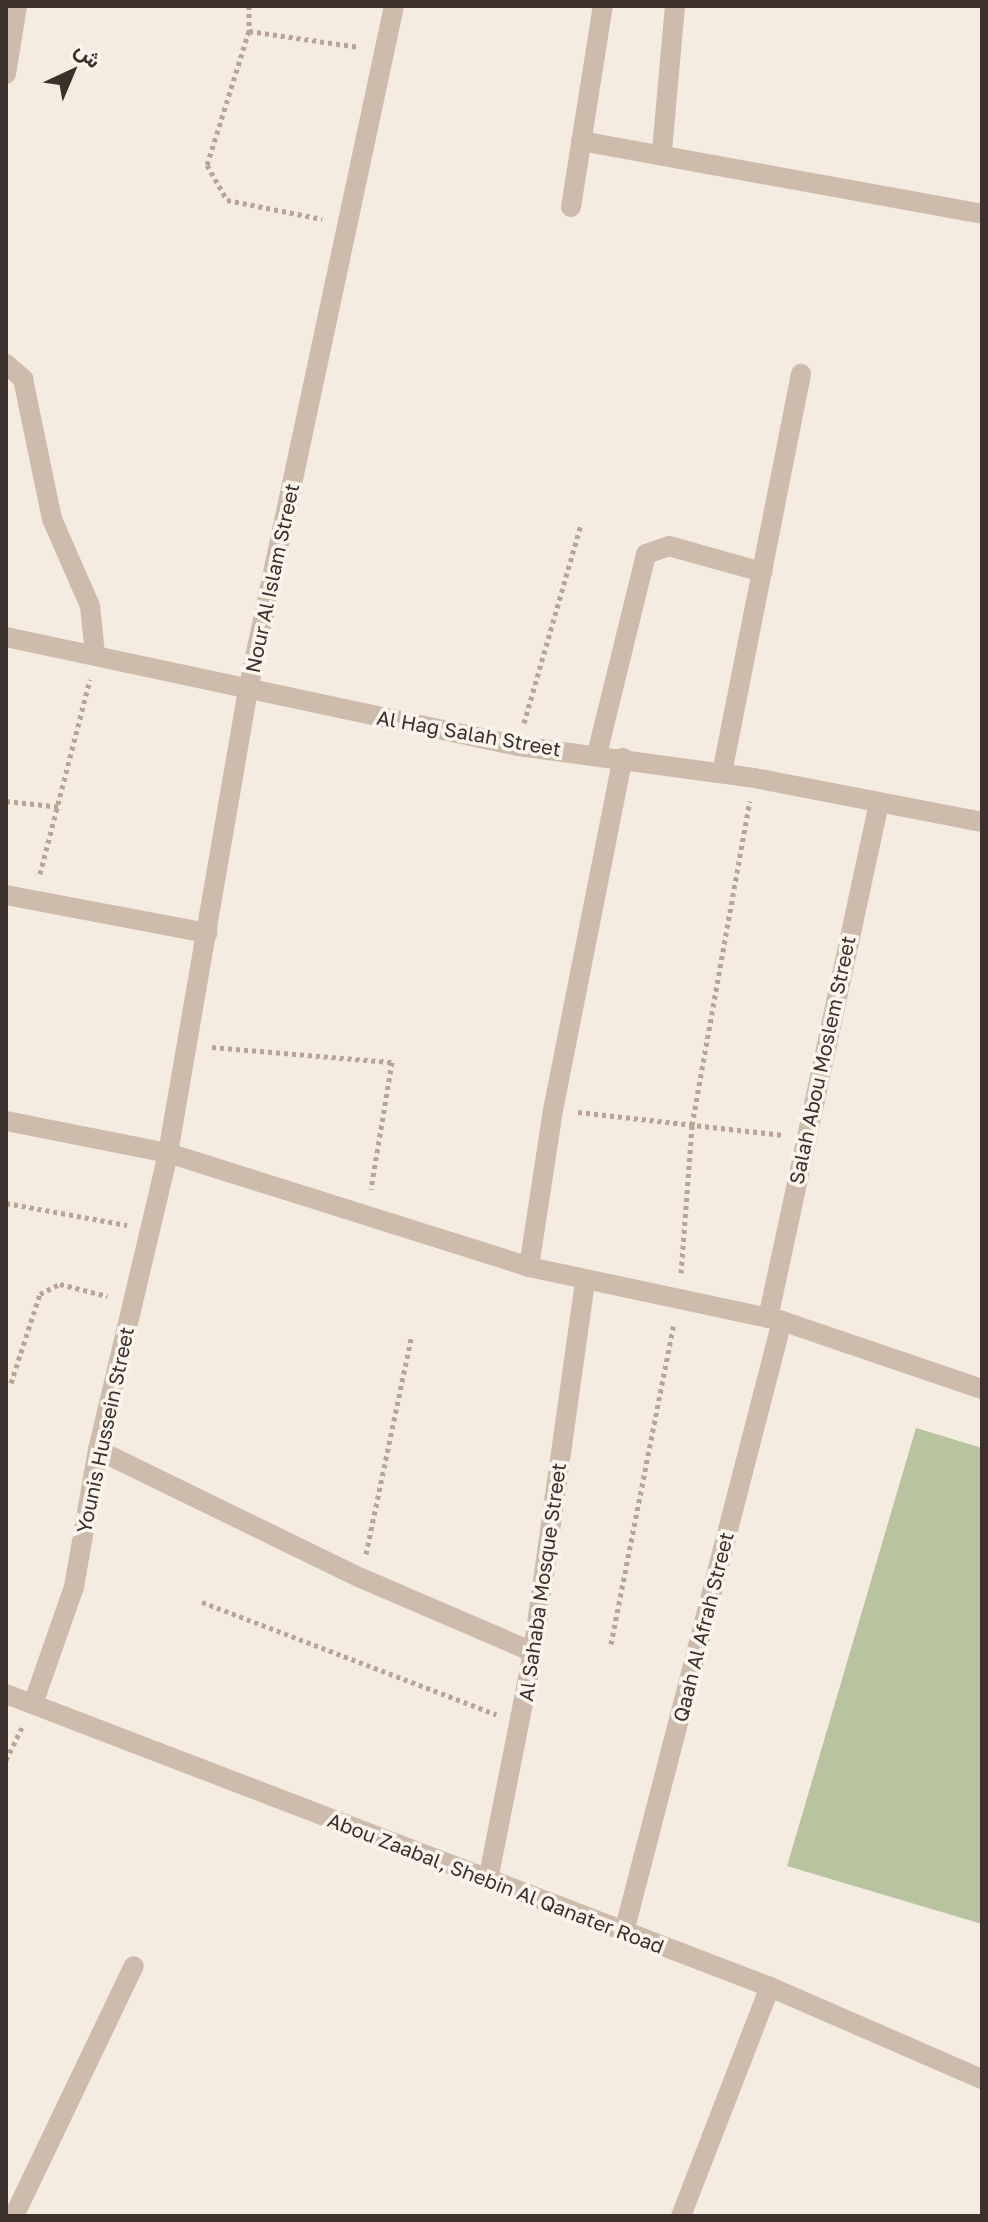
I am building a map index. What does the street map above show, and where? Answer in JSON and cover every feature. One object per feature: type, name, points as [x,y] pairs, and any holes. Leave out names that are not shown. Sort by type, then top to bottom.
[{"type":"street","points":[[6,74],[17,6]]},
{"type":"street","name":"Nour Al Islam Street","points":[[168,1153],[248,690],[394,6]]},
{"type":"street","points":[[571,207],[603,6]]},
{"type":"street","points":[[662,151],[675,6]]},
{"type":"street","points":[[581,141],[662,151],[982,214]]},
{"type":"street","points":[[6,364],[23,379],[52,519],[90,606],[95,654]]},
{"type":"street","points":[[722,773],[801,374]]},
{"type":"street","points":[[597,754],[646,554],[669,546],[762,572]]},
{"type":"street","name":"Al Hag Salah Street","points":[[6,637],[518,746],[597,754],[754,778],[982,822]]},
{"type":"street","points":[[529,1267],[553,1110],[623,758]]},
{"type":"street","name":"Salah Abou Moslem Street","points":[[775,1319],[804,1137],[879,803]]},
{"type":"street","points":[[6,895],[207,933]]},
{"type":"street","points":[[6,1121],[168,1153],[529,1267],[775,1319],[982,1389]]},
{"type":"street","name":"Younis Hussein Street","points":[[33,1704],[74,1587],[98,1450],[168,1153]]},
{"type":"street","name":"Al Sahaba Mosque Street","points":[[488,1880],[533,1652],[585,1281]]},
{"type":"street","name":"Qaah Al Afrah Street","points":[[624,1932],[775,1319]]},
{"type":"street","points":[[98,1450],[361,1578],[533,1652]]},
{"type":"street","name":"Abou Zaabal, Shebin Al Qanater Road","points":[[6,1694],[770,1987],[982,2079]]},
{"type":"street","points":[[14,2216],[134,1966]]},
{"type":"street","points":[[681,2216],[770,1987]]},
{"type":"path","points":[[249,6],[249,31],[207,165],[217,188],[227,200],[349,224]]},
{"type":"path","points":[[249,31],[383,51]]},
{"type":"path","points":[[518,746],[581,524]]},
{"type":"path","points":[[33,898],[62,807],[95,654]]},
{"type":"path","points":[[611,1644],[680,1297],[692,1125],[754,778]]},
{"type":"path","points":[[6,801],[62,807]]},
{"type":"path","points":[[186,1045],[392,1062],[367,1218]]},
{"type":"path","points":[[553,1110],[804,1137]]},
{"type":"path","points":[[6,1203],[148,1229]]},
{"type":"path","points":[[11,1383],[40,1294],[60,1284],[132,1302]]},
{"type":"path","points":[[361,1578],[411,1339]]},
{"type":"path","points":[[202,1602],[521,1724]]},
{"type":"path","points":[[6,1760],[33,1704]]},
{"type":"green space","points":[[916,1428],[982,1448],[982,1924],[787,1866]]}]
